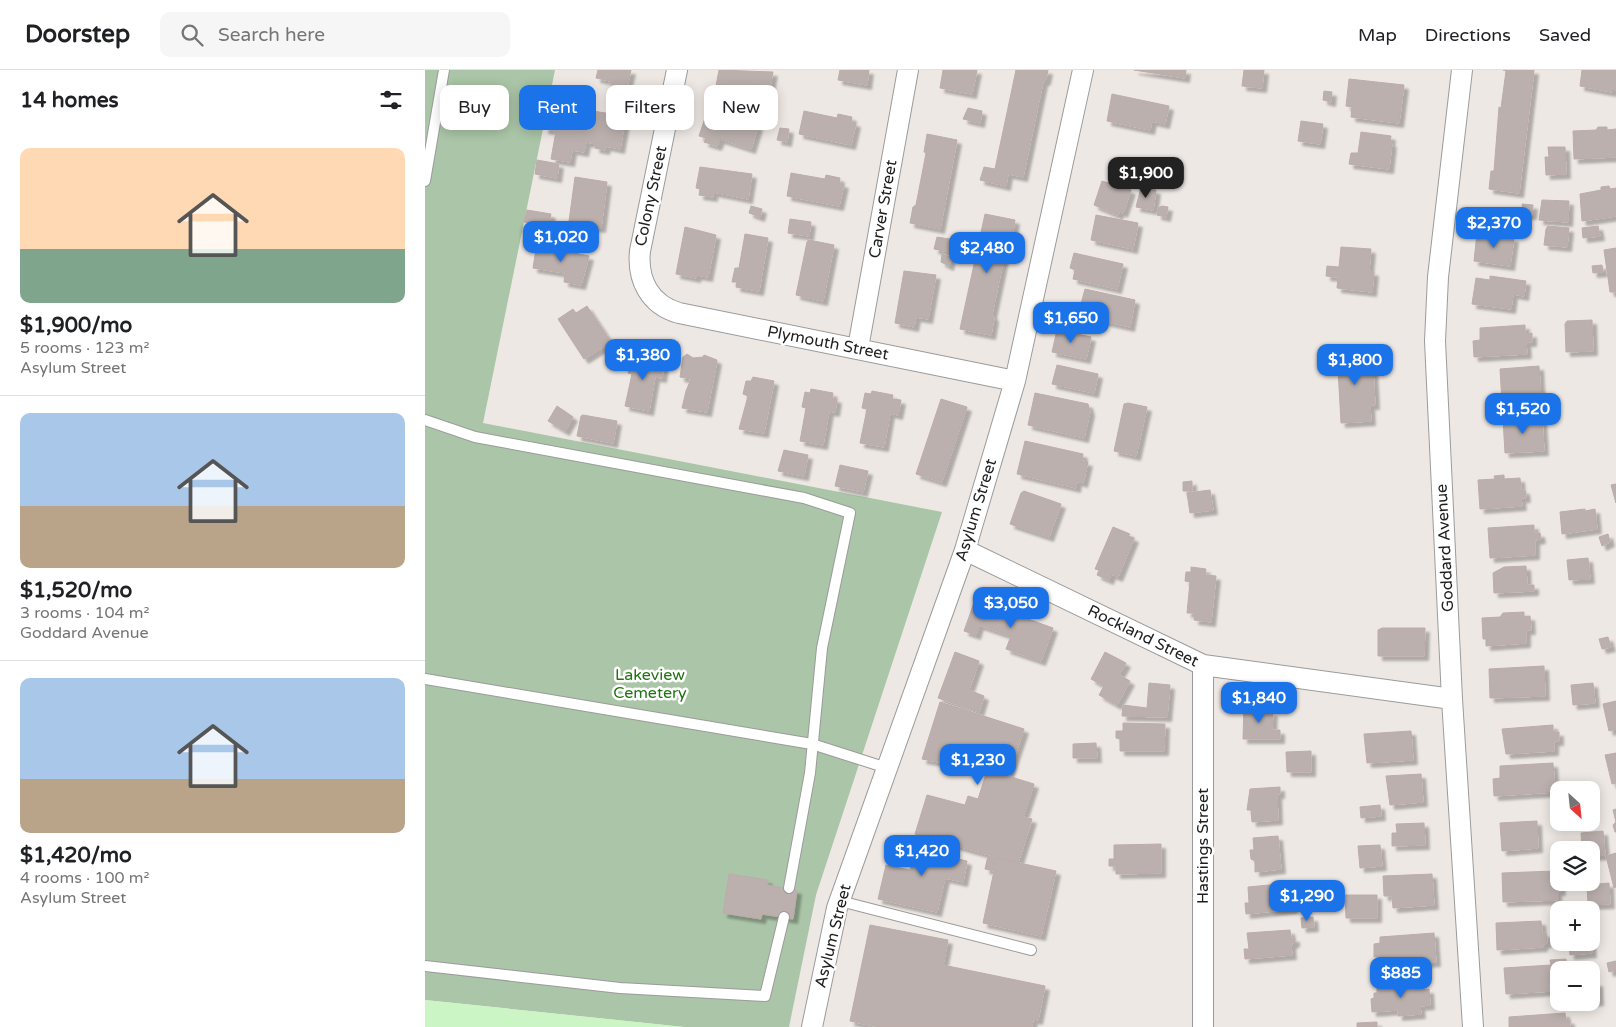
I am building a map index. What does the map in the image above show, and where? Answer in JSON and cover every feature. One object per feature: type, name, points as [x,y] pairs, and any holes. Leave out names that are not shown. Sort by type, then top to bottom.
[{"type":"street","name":"Colony Street","points":[[648,291],[640,273],[639,251],[677,70]]},
{"type":"street","name":"Carver Street","points":[[858,348],[909,70]]},
{"type":"street","name":"Asylum Street","points":[[812,1027],[840,901],[965,550],[1015,381],[1083,70]]},
{"type":"street","name":"Goddard Avenue","points":[[1463,70],[1438,277],[1435,342],[1452,700],[1473,1027]]},
{"type":"street","name":"Plymouth Street","points":[[648,291],[665,307],[679,313],[1015,381]]},
{"type":"street","name":"Rockland Street","points":[[965,550],[1203,665],[1452,700]]},
{"type":"street","name":"Hastings Street","points":[[1203,665],[1203,1027]]},
{"type":"lane","points":[[425,181],[428,148],[444,70]]},
{"type":"lane","points":[[425,420],[475,437],[804,498],[850,513],[822,648],[810,773],[789,888]]},
{"type":"lane","points":[[425,679],[812,744],[887,768]]},
{"type":"lane","points":[[840,901],[1031,950]]},
{"type":"lane","points":[[425,966],[620,988],[765,996],[784,917]]},
{"type":"green space","name":"Lakeview Cemetery","points":[[425,70],[555,70],[552,85],[519,85],[519,130],[543,130],[483,423],[942,512],[816,895],[789,1027],[684,1027],[425,1000]]},
{"type":"green space","points":[[425,1000],[684,1027],[425,1027]]},
{"type":"building","points":[[598,70],[631,70],[627,85],[610,84],[610,81],[596,78]]},
{"type":"building","points":[[719,70],[773,72],[770,85],[716,85]]},
{"type":"building","points":[[840,70],[869,70],[867,85],[838,80]]},
{"type":"building","points":[[943,70],[977,70],[972,94],[940,88]]},
{"type":"building","points":[[1016,70],[1048,70],[1046,80],[1043,82],[1023,177],[1008,174],[1006,186],[980,180],[984,167],[995,169]]},
{"type":"building","points":[[1134,70],[1186,70],[1185,78]]},
{"type":"building","points":[[1244,70],[1264,70],[1262,88],[1242,86]]},
{"type":"building","points":[[1503,70],[1534,70],[1519,193],[1489,189],[1491,171],[1494,171],[1499,107],[1501,108],[1506,71]]},
{"type":"building","points":[[1582,70],[1616,70],[1616,90],[1613,89],[1612,92],[1580,86]]},
{"type":"building","points":[[1349,79],[1404,85],[1399,123],[1351,117],[1352,107],[1346,106]]},
{"type":"building","points":[[1324,91],[1332,92],[1331,102],[1323,100]]},
{"type":"building","points":[[1112,94],[1169,106],[1165,124],[1152,121],[1150,130],[1107,121]]},
{"type":"building","points":[[968,108],[982,111],[980,123],[963,119]]},
{"type":"building","points":[[804,111],[837,118],[838,114],[852,117],[851,122],[856,123],[851,145],[799,134]]},
{"type":"building","points":[[596,112],[606,113],[606,130],[623,130],[620,149],[606,146],[605,150],[595,148],[596,144],[586,142],[584,152],[572,150],[570,162],[551,159],[556,131],[550,130],[596,130]]},
{"type":"building","points":[[704,121],[704,130],[757,130],[751,149],[720,139],[717,146],[704,142],[706,138],[699,136]]},
{"type":"building","points":[[1301,121],[1323,124],[1320,144],[1298,141]]},
{"type":"building","points":[[1598,127],[1607,127],[1607,130],[1616,129],[1616,157],[1574,159],[1573,131],[1596,130]]},
{"type":"building","points":[[780,128],[789,129],[787,142],[777,140]]},
{"type":"building","points":[[1361,132],[1391,136],[1389,169],[1349,164],[1351,153],[1358,153]]},
{"type":"building","points":[[927,134],[957,140],[940,229],[910,223],[913,207],[916,205],[926,153],[924,152]]},
{"type":"building","points":[[1548,147],[1565,147],[1566,174],[1546,175],[1545,157],[1549,157]]},
{"type":"building","points":[[537,160],[559,164],[557,178],[535,174]]},
{"type":"building","points":[[700,167],[752,174],[748,199],[713,192],[713,197],[699,195],[700,189],[696,188]]},
{"type":"building","points":[[791,173],[825,179],[826,175],[840,178],[839,183],[844,184],[839,206],[787,196]]},
{"type":"building","points":[[575,177],[607,182],[601,228],[581,225],[581,222],[569,221]]},
{"type":"building","points":[[1102,181],[1131,190],[1123,213],[1120,211],[1118,215],[1094,205]]},
{"type":"building","points":[[1609,186],[1610,189],[1616,188],[1616,216],[1582,221],[1580,194],[1601,190],[1601,187]]},
{"type":"building","points":[[1141,187],[1156,190],[1153,210],[1136,207]]},
{"type":"building","points":[[1542,200],[1569,201],[1568,222],[1539,220]]},
{"type":"building","points":[[1522,204],[1533,205],[1532,215],[1524,215]]},
{"type":"building","points":[[751,206],[762,209],[760,217],[749,213]]},
{"type":"building","points":[[1162,206],[1168,207],[1166,217],[1157,215],[1158,208]]},
{"type":"building","points":[[527,210],[551,214],[548,227],[524,222]]},
{"type":"building","points":[[985,214],[1015,220],[1012,237],[1008,239],[992,314],[994,318],[991,335],[960,329]]},
{"type":"building","points":[[1096,215],[1138,223],[1133,249],[1091,240]]},
{"type":"building","points":[[790,219],[811,222],[809,236],[788,233]]},
{"type":"building","points":[[1548,226],[1569,228],[1567,247],[1544,245]]},
{"type":"building","points":[[1598,226],[1600,236],[1583,238],[1582,228]]},
{"type":"building","points":[[685,227],[716,235],[708,277],[697,275],[696,278],[676,274]]},
{"type":"building","points":[[1477,233],[1514,238],[1510,266],[1474,261]]},
{"type":"building","points":[[745,234],[768,238],[759,291],[736,287],[737,282],[732,282],[735,268],[739,268]]},
{"type":"building","points":[[937,237],[956,240],[954,253],[934,249]]},
{"type":"building","points":[[809,240],[834,245],[823,301],[796,295]]},
{"type":"building","points":[[537,243],[555,246],[554,249],[589,256],[581,285],[564,282],[565,273],[533,268]]},
{"type":"building","points":[[1341,247],[1371,249],[1369,271],[1374,272],[1372,292],[1337,288],[1338,277],[1326,276],[1327,266],[1339,267]]},
{"type":"building","points":[[1616,248],[1616,292],[1610,292],[1604,250]]},
{"type":"building","points":[[1074,253],[1123,264],[1117,289],[1073,279],[1075,270],[1070,268]]},
{"type":"building","points":[[942,254],[951,257],[949,266],[941,262]]},
{"type":"building","points":[[1602,265],[1603,272],[1593,273],[1592,266]]},
{"type":"building","points":[[904,271],[936,275],[928,319],[916,317],[914,327],[895,323]]},
{"type":"building","points":[[1490,276],[1526,281],[1524,296],[1513,294],[1511,309],[1472,304],[1476,278],[1490,280]]},
{"type":"building","points":[[1085,289],[1135,300],[1130,327],[1095,319],[1093,323],[1084,320],[1084,317],[1078,315]]},
{"type":"building","points":[[587,306],[611,342],[584,359],[558,319],[573,309],[576,313]]},
{"type":"building","points":[[1592,320],[1593,351],[1566,352],[1565,324],[1567,321]]},
{"type":"building","points":[[1525,325],[1525,334],[1532,333],[1532,342],[1526,342],[1527,354],[1474,357],[1473,341],[1480,340],[1480,328]]},
{"type":"building","points":[[1057,330],[1091,337],[1086,359],[1052,352]]},
{"type":"building","points":[[1367,350],[1367,368],[1373,368],[1375,405],[1370,405],[1371,421],[1341,423],[1337,351]]},
{"type":"building","points":[[637,354],[659,359],[658,364],[664,365],[662,378],[655,377],[649,411],[625,406],[632,374],[628,373],[631,358],[636,359]]},
{"type":"building","points":[[687,354],[693,358],[703,357],[704,355],[717,360],[707,412],[682,408],[691,379],[680,377],[683,357]]},
{"type":"building","points":[[1057,365],[1098,374],[1094,393],[1052,384]]},
{"type":"building","points":[[1539,366],[1541,401],[1502,403],[1500,369]]},
{"type":"building","points":[[753,377],[774,381],[764,433],[739,429],[748,396],[743,394],[746,381],[751,381]]},
{"type":"building","points":[[811,389],[833,393],[832,398],[837,399],[835,412],[829,411],[823,445],[800,441],[806,408],[802,407],[805,392],[810,393]]},
{"type":"building","points":[[872,391],[893,395],[892,399],[901,400],[898,415],[890,413],[884,447],[860,443],[867,409],[862,408],[865,393],[871,394]]},
{"type":"building","points":[[1035,393],[1088,404],[1090,412],[1084,438],[1028,425]]},
{"type":"building","points":[[941,399],[967,407],[942,482],[916,474]]},
{"type":"building","points":[[1128,403],[1147,407],[1136,456],[1114,451],[1124,404]]},
{"type":"building","points":[[557,406],[573,417],[565,431],[548,421]]},
{"type":"building","points":[[581,416],[617,421],[613,443],[577,436]]},
{"type":"building","points":[[1542,417],[1544,451],[1505,453],[1503,419]]},
{"type":"building","points":[[1025,441],[1083,454],[1082,461],[1088,462],[1083,483],[1077,481],[1076,488],[1017,474]]},
{"type":"building","points":[[784,450],[808,455],[804,476],[778,471]]},
{"type":"building","points":[[840,465],[868,471],[863,492],[835,486]]},
{"type":"building","points":[[1504,475],[1504,479],[1520,478],[1521,490],[1525,490],[1526,498],[1521,498],[1522,506],[1480,509],[1478,480],[1495,479],[1494,476]]},
{"type":"building","points":[[1192,481],[1192,491],[1183,491],[1183,482]]},
{"type":"building","points":[[1616,484],[1616,503],[1611,485]]},
{"type":"building","points":[[1210,490],[1213,510],[1190,513],[1187,493]]},
{"type":"building","points":[[1024,491],[1061,504],[1049,537],[1010,524],[1021,493]]},
{"type":"building","points":[[1585,509],[1585,511],[1595,509],[1597,529],[1562,534],[1560,512]]},
{"type":"building","points":[[1534,525],[1534,533],[1540,533],[1541,539],[1535,540],[1535,555],[1490,558],[1488,528]]},
{"type":"building","points":[[1113,527],[1130,534],[1128,536],[1134,538],[1118,577],[1111,574],[1109,580],[1097,575],[1099,570],[1095,569]]},
{"type":"building","points":[[1608,534],[1610,542],[1602,546],[1599,537]]},
{"type":"building","points":[[1588,558],[1590,579],[1569,580],[1567,560]]},
{"type":"building","points":[[1526,566],[1527,585],[1534,585],[1534,591],[1494,593],[1493,573],[1504,567]]},
{"type":"building","points":[[1191,567],[1206,569],[1205,575],[1216,576],[1211,622],[1194,620],[1195,613],[1187,613],[1190,582],[1185,581],[1186,572],[1191,572]]},
{"type":"building","points":[[975,600],[1053,628],[1041,661],[1006,649],[1011,636],[979,625],[976,635],[964,631]]},
{"type":"building","points":[[1524,612],[1524,617],[1530,616],[1531,630],[1526,630],[1526,643],[1486,646],[1486,639],[1483,639],[1482,618],[1500,617],[1503,613]]},
{"type":"building","points":[[1382,628],[1425,628],[1424,656],[1378,656],[1378,630]]},
{"type":"building","points":[[1608,637],[1611,647],[1602,649],[1599,639]]},
{"type":"building","points":[[955,652],[979,661],[969,690],[984,696],[979,712],[938,698]]},
{"type":"building","points":[[1105,652],[1126,663],[1119,675],[1130,681],[1117,705],[1099,695],[1104,686],[1091,679]]},
{"type":"building","points":[[1544,666],[1545,696],[1490,698],[1489,669]]},
{"type":"building","points":[[1149,683],[1170,685],[1167,717],[1122,716],[1123,705],[1147,708]]},
{"type":"building","points":[[1593,683],[1595,703],[1573,705],[1571,685]]},
{"type":"building","points":[[1616,701],[1616,729],[1609,731],[1603,704]]},
{"type":"building","points":[[940,702],[1024,729],[1008,776],[1034,784],[1023,817],[1032,819],[1018,863],[915,834],[927,795],[965,805],[968,796],[978,799],[987,771],[922,759]]},
{"type":"building","points":[[1244,705],[1260,705],[1260,712],[1273,712],[1272,730],[1280,730],[1280,739],[1243,739]]},
{"type":"building","points":[[1123,723],[1165,724],[1164,751],[1120,751],[1120,739],[1116,738],[1116,731],[1123,731]]},
{"type":"building","points":[[1553,725],[1553,732],[1559,732],[1559,741],[1554,741],[1554,751],[1506,754],[1502,729]]},
{"type":"building","points":[[1411,731],[1413,760],[1367,763],[1364,734]]},
{"type":"building","points":[[1096,743],[1097,758],[1073,758],[1073,744]]},
{"type":"building","points":[[1311,751],[1311,772],[1287,772],[1286,752]]},
{"type":"building","points":[[1616,753],[1616,783],[1612,784],[1605,755]]},
{"type":"building","points":[[1553,763],[1554,781],[1550,781],[1550,792],[1494,796],[1493,779],[1500,778],[1500,766]]},
{"type":"building","points":[[1421,774],[1423,802],[1390,805],[1386,776]]},
{"type":"building","points":[[1280,787],[1280,794],[1277,794],[1278,820],[1252,822],[1251,810],[1247,810],[1250,789]]},
{"type":"building","points":[[1380,805],[1381,816],[1361,818],[1360,807]]},
{"type":"building","points":[[1616,809],[1616,822],[1613,810]]},
{"type":"building","points":[[1537,821],[1538,848],[1502,851],[1500,823]]},
{"type":"building","points":[[1616,822],[1616,832],[1615,832],[1613,825]]},
{"type":"building","points":[[1424,823],[1425,845],[1392,846],[1392,833],[1397,833],[1396,824]]},
{"type":"building","points":[[1603,831],[1605,855],[1600,855],[1600,841],[1581,841],[1581,833]]},
{"type":"building","points":[[1278,836],[1281,869],[1255,872],[1255,861],[1251,859],[1250,850],[1254,850],[1253,838]]},
{"type":"building","points":[[917,839],[948,846],[946,856],[967,861],[963,882],[945,878],[937,912],[878,899],[886,865],[910,870]]},
{"type":"building","points":[[1161,844],[1161,873],[1116,874],[1116,866],[1109,866],[1109,859],[1114,859],[1114,845]]},
{"type":"building","points":[[1380,845],[1382,866],[1360,868],[1358,846]]},
{"type":"building","points":[[1616,853],[1616,887],[1614,888],[1606,856]]},
{"type":"building","points":[[988,856],[1056,871],[1041,936],[983,923],[994,871],[985,869]]},
{"type":"building","points":[[1550,871],[1550,891],[1557,891],[1557,900],[1503,902],[1502,873]]},
{"type":"building","points":[[729,874],[768,880],[767,885],[797,890],[793,919],[762,914],[761,919],[723,913]]},
{"type":"building","points":[[1432,874],[1434,905],[1393,908],[1392,896],[1384,896],[1383,876]]},
{"type":"building","points":[[1290,883],[1291,892],[1295,891],[1296,897],[1292,898],[1293,909],[1246,914],[1245,903],[1249,903],[1248,887]]},
{"type":"building","points":[[1609,883],[1610,904],[1600,904],[1600,901],[1588,901],[1587,891],[1600,891],[1600,884]]},
{"type":"building","points":[[1345,895],[1377,895],[1377,918],[1346,918]]},
{"type":"building","points":[[1313,917],[1314,927],[1302,928],[1301,918]]},
{"type":"building","points":[[1541,921],[1542,933],[1546,933],[1547,943],[1543,944],[1543,947],[1497,950],[1496,923]]},
{"type":"building","points":[[870,925],[948,940],[943,965],[1045,986],[1038,1020],[1033,1019],[1032,1027],[879,1027],[850,1021]]},
{"type":"building","points":[[1290,930],[1291,938],[1295,938],[1295,942],[1291,945],[1292,955],[1245,959],[1244,949],[1249,949],[1247,933]]},
{"type":"building","points":[[1434,933],[1436,962],[1382,965],[1381,956],[1374,957],[1374,944],[1380,943],[1380,937]]},
{"type":"building","points":[[1570,951],[1592,951],[1592,953],[1570,955]]},
{"type":"building","points":[[1566,959],[1566,961],[1550,961]]},
{"type":"building","points":[[1616,961],[1616,970],[1609,972],[1607,963]]},
{"type":"building","points":[[1550,965],[1550,991],[1506,994],[1504,968]]},
{"type":"building","points":[[1409,979],[1409,982],[1419,981],[1420,990],[1429,989],[1430,1005],[1420,1006],[1421,1014],[1398,1016],[1398,1010],[1372,1012],[1371,999],[1374,998],[1374,993],[1377,993],[1377,987],[1396,986],[1401,980]]},
{"type":"building","points":[[1565,1013],[1566,1020],[1570,1020],[1570,1027],[1509,1027],[1509,1017]]},
{"type":"building","points":[[1377,1022],[1377,1027],[1357,1027],[1357,1023]]}]
